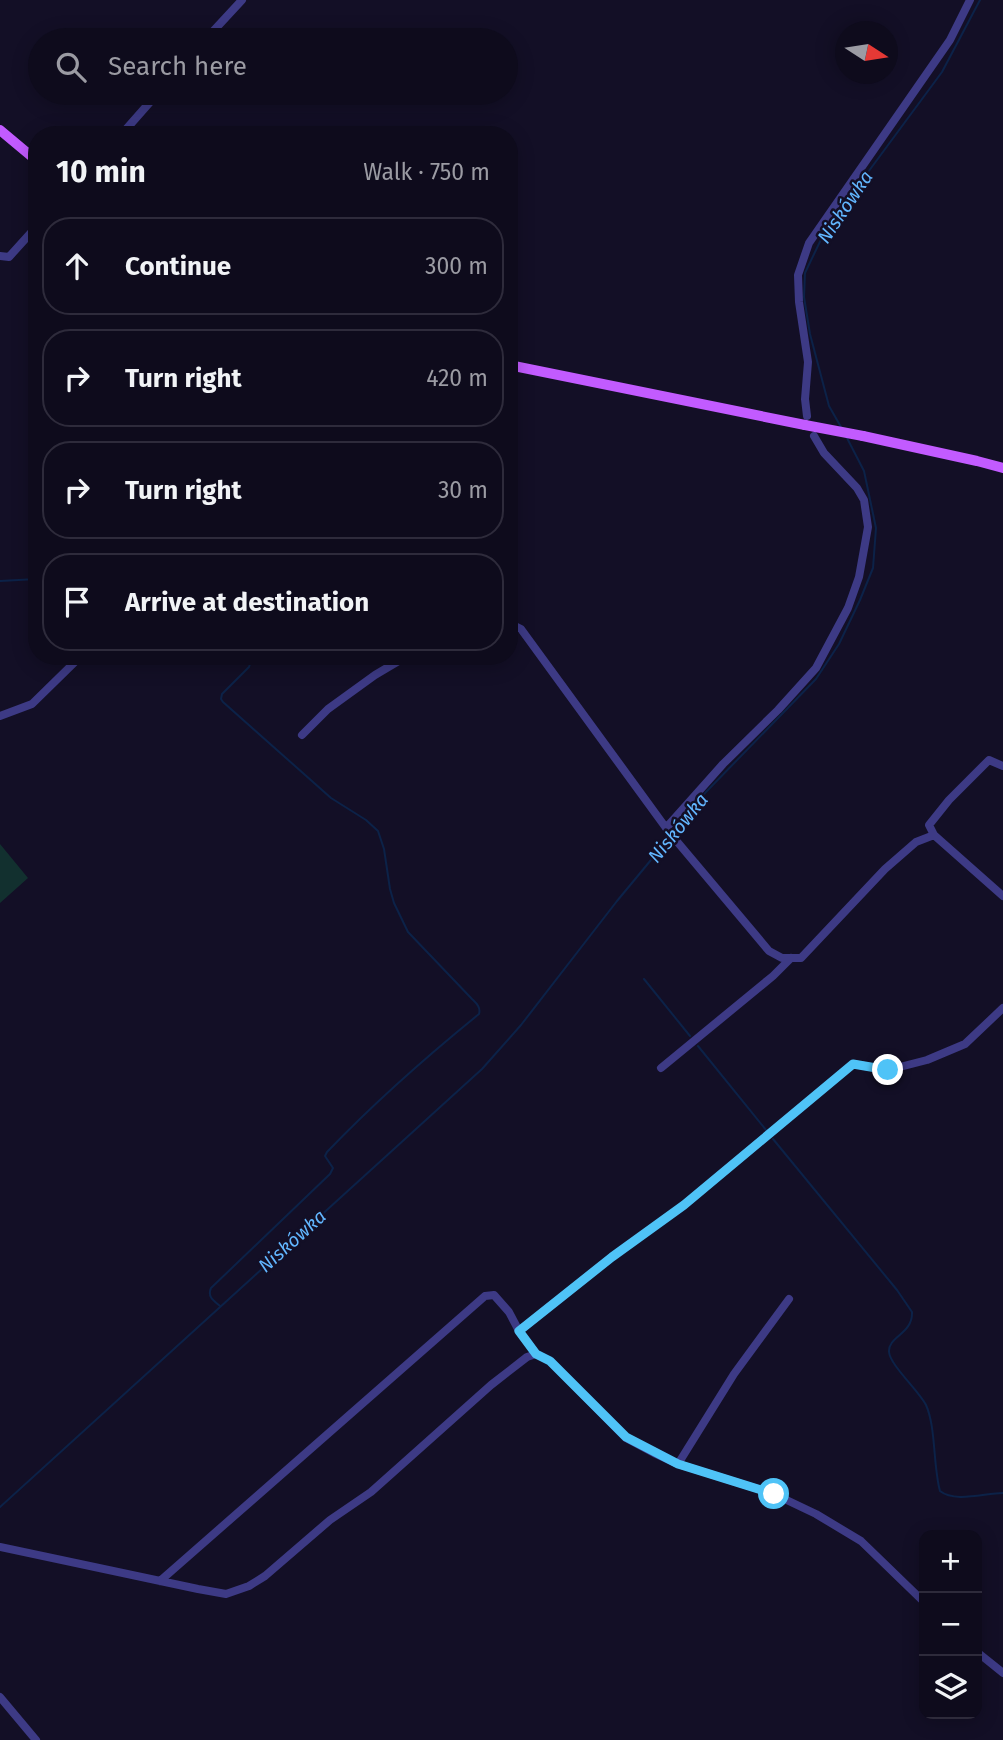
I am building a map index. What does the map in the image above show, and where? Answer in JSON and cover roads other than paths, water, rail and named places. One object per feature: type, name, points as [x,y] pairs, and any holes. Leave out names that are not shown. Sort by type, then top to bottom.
[{"type":"main road","points":[[0,130],[28,153]]},
{"type":"main road","points":[[518,367],[806,421],[1003,468]]},
{"type":"street","points":[[216,28],[242,0]]},
{"type":"street","points":[[806,421],[808,362],[799,302],[799,275],[809,243],[950,40],[970,0]]},
{"type":"street","points":[[129,126],[147,105]]},
{"type":"street","points":[[0,256],[9,257],[28,236]]},
{"type":"street","points":[[668,830],[723,764],[816,668],[848,608],[859,577],[867,527],[864,500],[857,488],[824,453],[814,436]]},
{"type":"street","points":[[518,627],[668,830],[769,951],[782,958],[802,958],[886,869],[916,842],[934,835]]},
{"type":"street","points":[[0,716],[32,704],[72,665]]},
{"type":"street","points":[[302,735],[328,709],[392,665]]},
{"type":"street","points":[[1003,766],[989,760],[949,800],[929,825],[934,835],[1003,896]]},
{"type":"street","points":[[661,1068],[774,976],[790,958]]},
{"type":"street","points":[[519,1331],[612,1257],[684,1205],[853,1064],[888,1070],[928,1060],[965,1044],[1003,1008]]},
{"type":"street","points":[[160,1581],[485,1296],[494,1295],[509,1312],[536,1354],[550,1361],[626,1437],[678,1464],[774,1494],[816,1514],[861,1541],[919,1596]]},
{"type":"street","points":[[678,1464],[734,1374],[789,1299]]},
{"type":"street","points":[[0,1546],[226,1594],[238,1591],[257,1582],[330,1520],[371,1492],[491,1385],[527,1357],[536,1354]]},
{"type":"street","points":[[982,1656],[1003,1673]]},
{"type":"street","points":[[0,1697],[36,1740]]},
{"type":"waterway","name":"Niskówka","points":[[841,427],[829,406],[810,334],[804,297],[805,273],[826,229],[942,72],[980,0]]},
{"type":"waterway","name":"Niskówka","points":[[674,833],[706,792],[816,679],[839,644],[860,600],[873,568],[876,528],[864,471],[847,438]]},
{"type":"waterway","points":[[0,581],[28,579]]},
{"type":"waterway","points":[[220,1306],[213,1300],[211,1288],[330,1174],[333,1168],[325,1156],[327,1152],[382,1098],[479,1014],[479,1007],[475,1002],[408,932],[394,903],[378,831],[366,820],[331,798],[221,699],[222,694],[250,665]]},
{"type":"waterway","name":"Niskówka","points":[[0,1507],[482,1069],[521,1025],[670,837]]},
{"type":"waterway","points":[[644,979],[690,1036]]},
{"type":"waterway","points":[[698,1046],[766,1130]]},
{"type":"waterway","points":[[773,1139],[912,1312],[909,1325],[892,1342],[889,1352],[894,1364],[926,1405],[940,1491],[946,1495],[962,1497],[1003,1493]]}]
